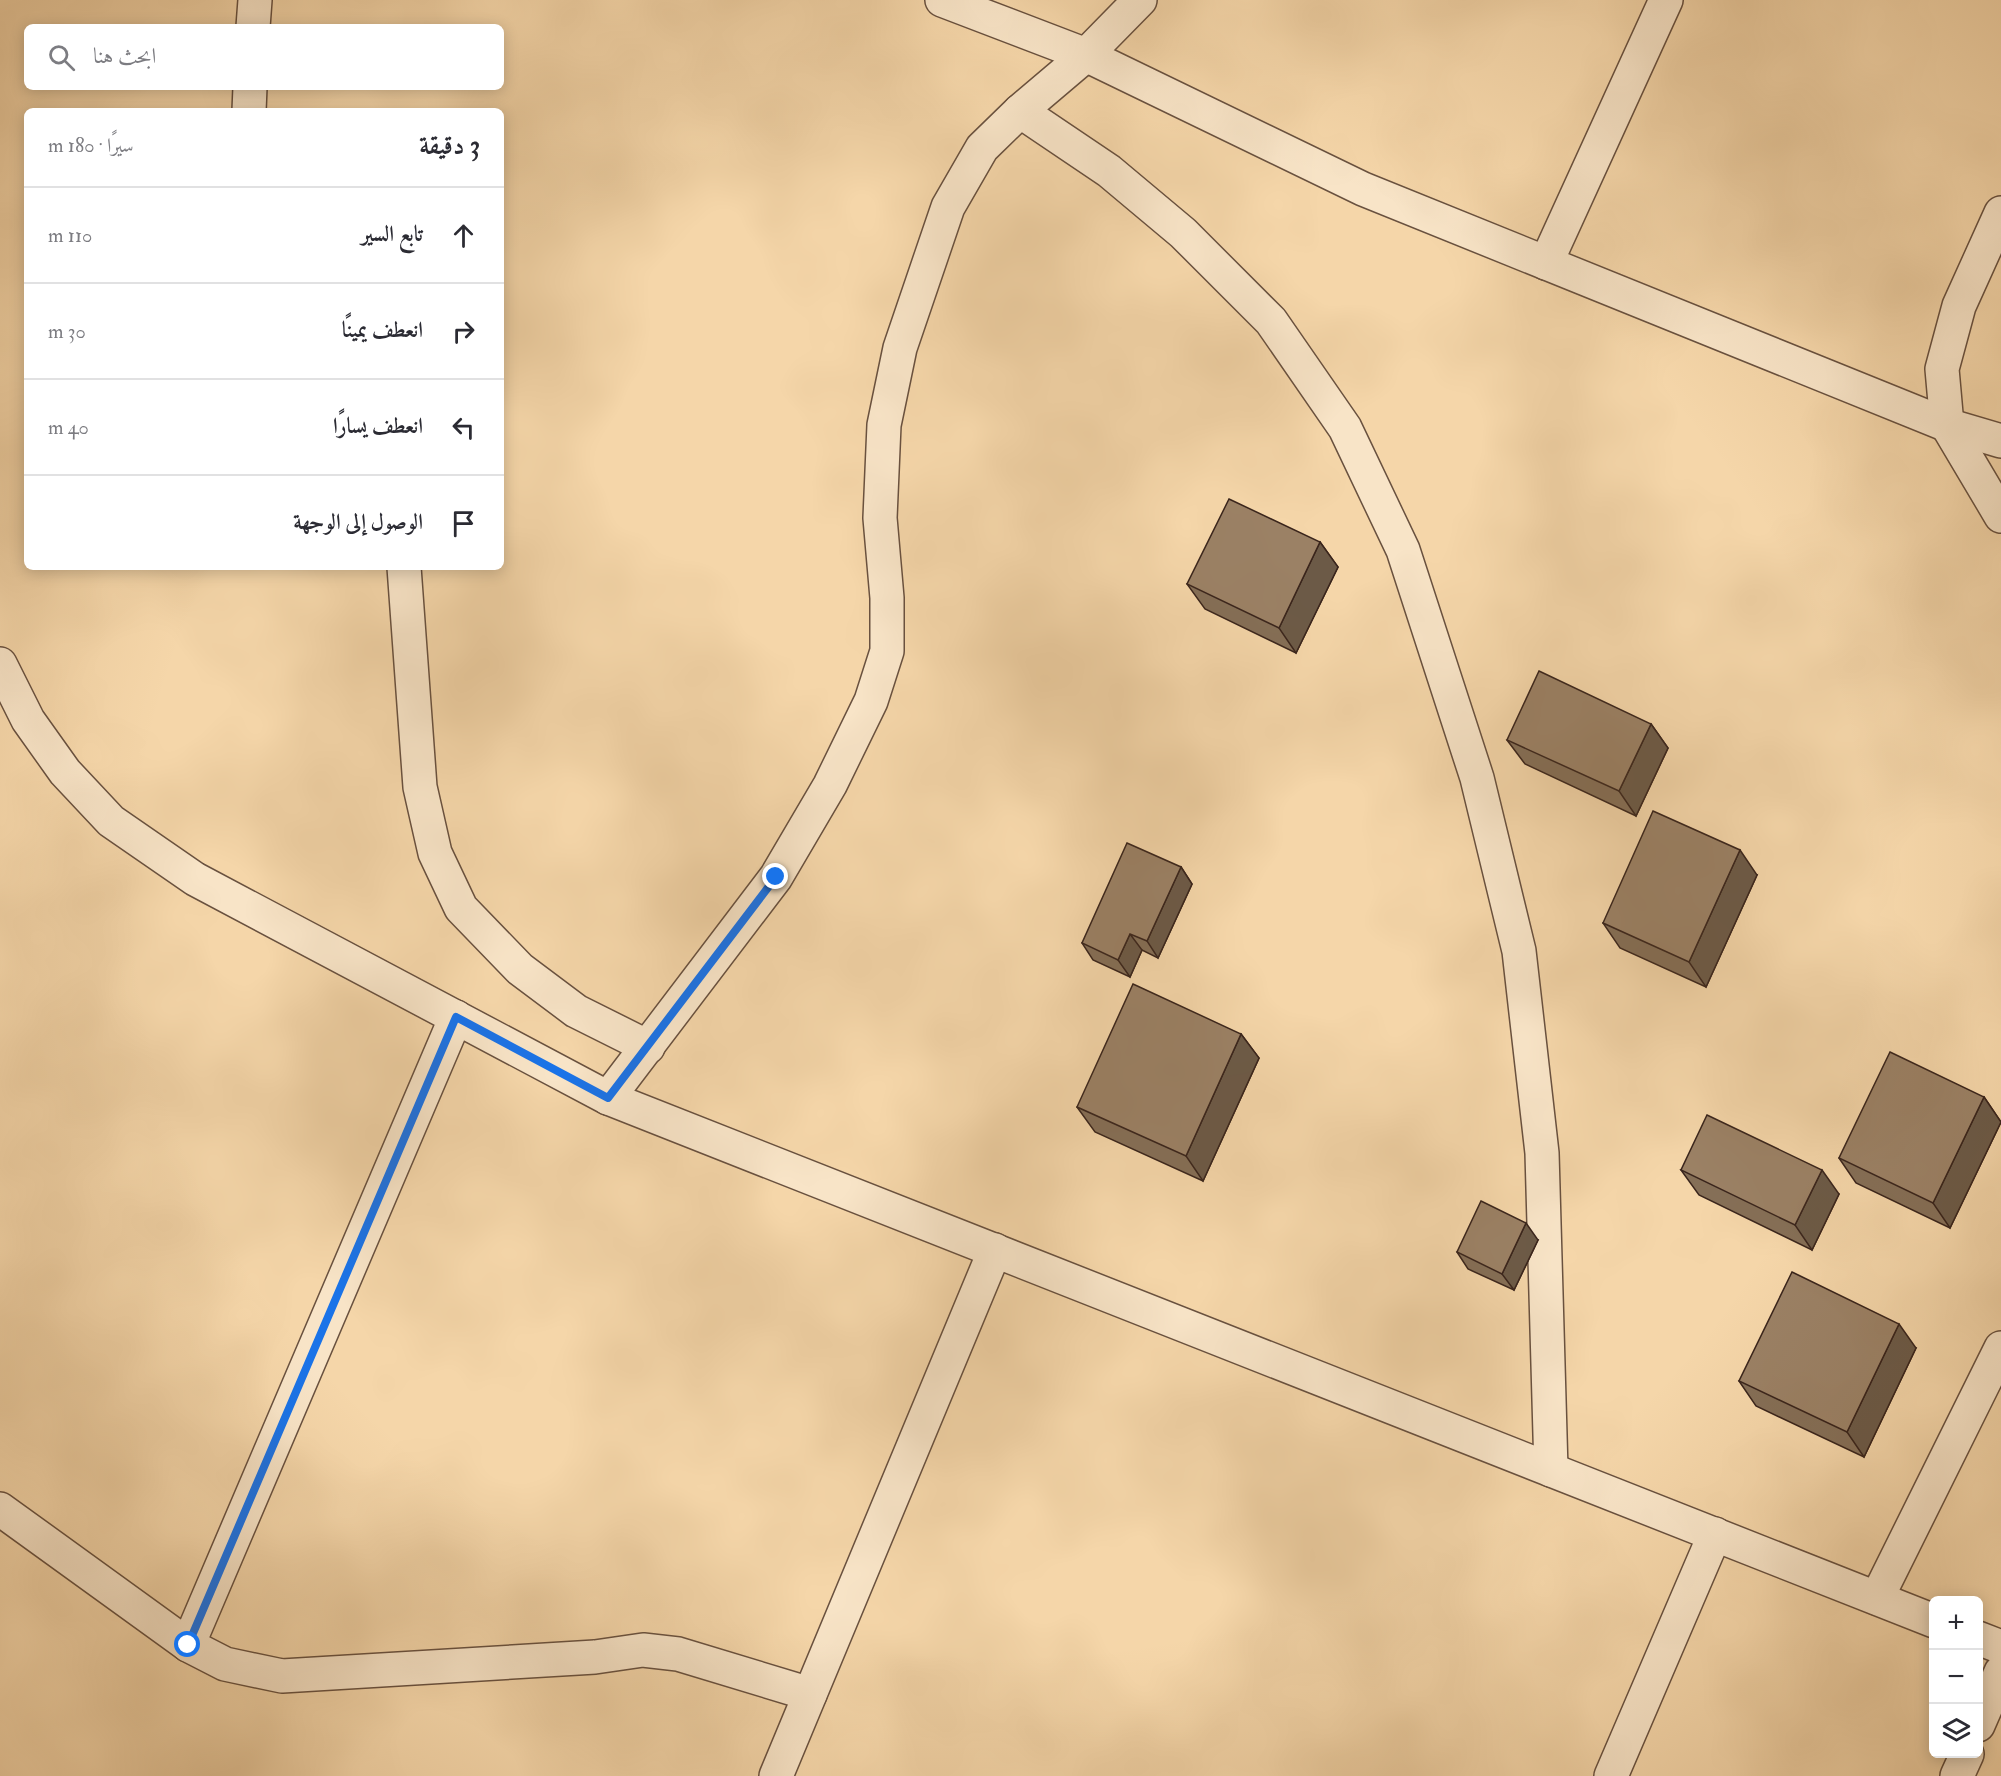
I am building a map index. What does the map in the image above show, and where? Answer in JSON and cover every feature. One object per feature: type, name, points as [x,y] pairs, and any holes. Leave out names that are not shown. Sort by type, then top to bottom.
[{"type":"street","points":[[253,24],[255,0]]},
{"type":"street","points":[[942,0],[1086,55],[1363,189],[1947,425],[2001,441]]},
{"type":"street","points":[[608,1098],[776,877],[830,785],[871,701],[887,651],[887,598],[880,518],[884,425],[900,348],[948,207],[982,148],[1020,111],[1086,55],[1140,0]]},
{"type":"street","points":[[1546,263],[1666,0]]},
{"type":"street","points":[[249,108],[250,90]]},
{"type":"street","points":[[1020,111],[1109,171],[1183,233],[1271,321],[1345,428],[1403,550],[1477,778],[1519,951],[1542,1153],[1551,1470]]},
{"type":"street","points":[[2001,213],[1959,306],[1942,369],[1947,425],[2001,516]]},
{"type":"street","points":[[404,570],[420,787],[435,853],[461,908],[520,969],[576,1011],[648,1047]]},
{"type":"street","points":[[0,664],[28,720],[65,772],[111,821],[195,879],[608,1098],[1929,1619]]},
{"type":"street","points":[[188,1645],[456,1017]]},
{"type":"street","points":[[776,1776],[995,1250]]},
{"type":"street","points":[[1877,1598],[2001,1348]]},
{"type":"street","points":[[0,1509],[188,1645],[225,1664],[282,1676],[595,1657],[643,1650],[678,1654],[810,1694]]},
{"type":"street","points":[[1611,1776],[1715,1534]]},
{"type":"street","points":[[1983,1640],[2001,1647]]},
{"type":"street","points":[[1983,1713],[2001,1672]]},
{"type":"street","points":[[1957,1776],[1964,1758]]},
{"type":"building","points":[[1229,499],[1320,542],[1279,628],[1187,584]]},
{"type":"building","points":[[1539,671],[1651,724],[1619,791],[1507,740]]},
{"type":"building","points":[[1653,811],[1740,850],[1689,962],[1603,923]]},
{"type":"building","points":[[1127,843],[1181,867],[1147,941],[1130,934],[1118,960],[1082,943]]},
{"type":"building","points":[[1133,984],[1241,1034],[1186,1156],[1077,1107]]},
{"type":"building","points":[[1890,1052],[1984,1097],[1933,1203],[1839,1158]]},
{"type":"building","points":[[1707,1115],[1822,1170],[1795,1225],[1681,1170]]},
{"type":"building","points":[[1481,1201],[1526,1223],[1502,1274],[1457,1252]]},
{"type":"building","points":[[1792,1272],[1899,1324],[1847,1432],[1739,1381]]},
{"type":"route","points":[[188,1645],[456,1017],[608,1098],[776,877]]}]
